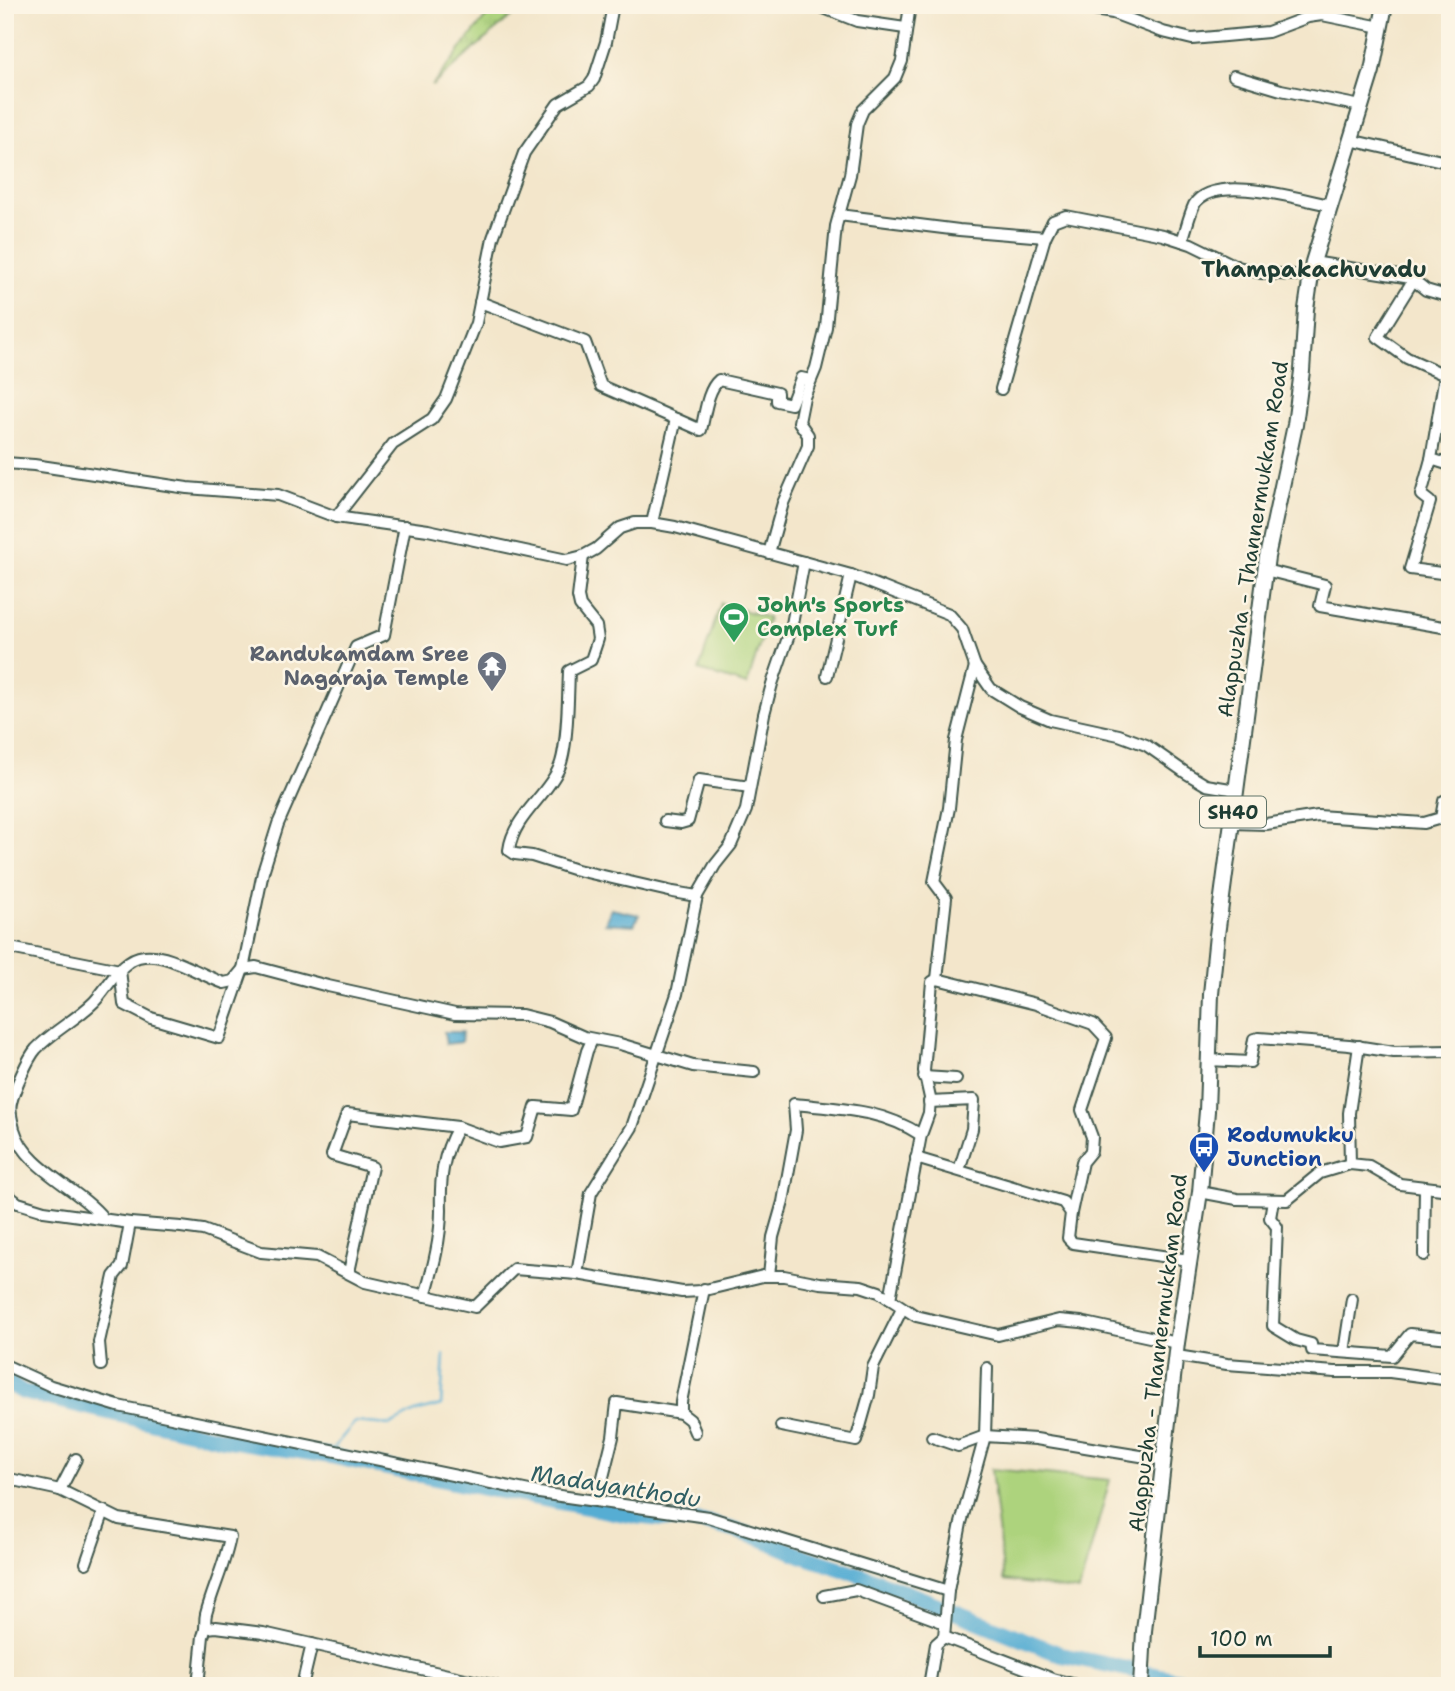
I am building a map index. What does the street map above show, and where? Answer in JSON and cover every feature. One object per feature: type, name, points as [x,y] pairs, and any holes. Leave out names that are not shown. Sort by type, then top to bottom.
[{"type":"main road","name":"Alappuzha - Thannermukkam Road","points":[[1141,1686],[1144,1631],[1177,1349],[1200,1192],[1211,994],[1265,570],[1296,425],[1312,269],[1329,205],[1372,71],[1385,5]]},
{"type":"street","points":[[336,517],[393,444],[432,419],[446,399],[476,323],[493,238],[524,153],[558,104],[589,86],[594,79],[606,43],[613,5]]},
{"type":"street","points":[[816,5],[837,9],[858,21],[905,28]]},
{"type":"street","points":[[769,553],[783,503],[808,446],[808,435],[799,422],[826,327],[839,215],[850,175],[857,124],[863,110],[895,78],[902,61],[910,5]]},
{"type":"street","points":[[1063,5],[1113,13],[1163,32],[1192,39],[1268,32],[1308,17],[1322,15],[1381,27]]},
{"type":"street","points":[[1234,76],[1292,93],[1361,106]]},
{"type":"street","points":[[1350,140],[1446,162]]},
{"type":"street","points":[[1182,241],[1194,205],[1202,197],[1221,190],[1242,189],[1329,205]]},
{"type":"street","points":[[839,215],[959,230],[1045,237]]},
{"type":"street","points":[[1001,389],[1045,237],[1053,221],[1066,216],[1163,235],[1238,267],[1261,273],[1312,269],[1388,273],[1414,279],[1426,290],[1450,297]]},
{"type":"street","points":[[1414,279],[1378,337],[1407,358],[1445,375],[1431,459],[1421,495],[1430,502],[1410,569],[1441,573],[1450,579]]},
{"type":"street","points":[[480,302],[585,342],[601,386],[701,430],[710,395],[715,382],[719,380],[777,393],[777,401],[792,404],[801,378],[810,380]]},
{"type":"street","points":[[652,523],[676,419]]},
{"type":"street","points":[[1431,459],[1450,465]]},
{"type":"street","points":[[5,463],[200,489],[278,495],[336,517],[465,537],[567,560],[583,556],[620,528],[635,523],[676,527],[851,575],[950,614],[962,629],[975,666],[991,689],[1020,707],[1050,720],[1119,735],[1146,745],[1206,785],[1236,790]]},
{"type":"street","points":[[120,970],[124,1004],[151,1018],[219,1038],[243,969],[263,872],[278,824],[356,647],[384,635],[405,526]]},
{"type":"street","points":[[583,556],[578,597],[580,606],[596,626],[598,639],[591,660],[569,671],[559,768],[510,839],[509,850],[515,854],[532,856],[573,869],[697,896]]},
{"type":"street","points":[[577,1274],[591,1193],[632,1127],[657,1057],[677,995],[697,896],[715,865],[731,845],[746,810],[764,714],[791,629],[804,562]]},
{"type":"street","points":[[1265,570],[1325,585],[1320,606],[1443,627],[1450,624]]},
{"type":"street","points":[[827,676],[851,575]]},
{"type":"street","points":[[937,979],[946,898],[934,882],[949,808],[956,740],[975,666]]},
{"type":"street","points":[[665,821],[688,821],[699,780],[750,787]]},
{"type":"street","points":[[1232,823],[1266,824],[1318,816],[1424,823],[1441,818],[1444,801],[1450,801]]},
{"type":"street","points":[[5,947],[120,970]]},
{"type":"street","points":[[103,1218],[93,1205],[53,1178],[27,1154],[15,1131],[11,1103],[35,1050],[97,1000],[132,958],[166,958],[224,984],[233,981],[243,969],[256,967],[455,1014],[522,1015],[550,1022],[593,1040],[620,1044],[693,1066],[754,1072]]},
{"type":"street","points":[[890,1298],[916,1158],[929,1112],[925,1077],[925,1038],[932,982],[937,979],[1036,1004],[1093,1024],[1106,1038],[1082,1110],[1092,1137],[1091,1152],[1082,1162],[1068,1238],[1073,1243],[1189,1260]]},
{"type":"street","points":[[1209,1060],[1250,1062],[1254,1039],[1259,1038],[1359,1046],[1394,1052],[1450,1051]]},
{"type":"street","points":[[349,1272],[372,1167],[332,1155],[347,1114],[458,1127],[499,1142],[527,1137],[536,1107],[571,1110],[587,1051],[593,1040]]},
{"type":"street","points":[[1350,1164],[1352,1151],[1349,1113],[1359,1046]]},
{"type":"street","points":[[925,1077],[956,1079]]},
{"type":"street","points":[[929,1102],[974,1100],[972,1129],[959,1170]]},
{"type":"street","points":[[769,1276],[773,1237],[783,1202],[796,1130],[794,1104],[869,1112],[901,1122],[921,1135]]},
{"type":"street","points":[[425,1296],[434,1268],[443,1161],[448,1144],[458,1127]]},
{"type":"street","points":[[916,1158],[1063,1202],[1071,1213]]},
{"type":"street","points":[[1200,1192],[1237,1199],[1287,1200],[1320,1173],[1350,1164],[1369,1166],[1400,1184],[1450,1191]]},
{"type":"street","points":[[1424,1255],[1425,1187]]},
{"type":"street","points":[[5,1193],[18,1203],[44,1211],[203,1230],[261,1252],[317,1257],[365,1282],[475,1307],[514,1269],[577,1274],[681,1292],[769,1276],[785,1276],[820,1283],[861,1286],[890,1298],[902,1309],[916,1316],[998,1335],[1059,1320],[1081,1322],[1227,1364],[1335,1372],[1390,1372],[1450,1380]]},
{"type":"street","points":[[1273,1200],[1270,1218],[1277,1227],[1273,1326],[1296,1340],[1311,1344],[1312,1350],[1392,1356],[1410,1334],[1450,1338]]},
{"type":"street","points":[[101,1365],[99,1342],[114,1276],[122,1266],[130,1223]]},
{"type":"street","points":[[681,1413],[704,1289]]},
{"type":"street","points":[[1344,1352],[1352,1299]]},
{"type":"street","points":[[781,1426],[856,1441],[869,1395],[873,1367],[902,1309]]},
{"type":"street","points":[[5,1365],[51,1386],[118,1406],[538,1493],[708,1517],[948,1591]]},
{"type":"street","points":[[929,1686],[936,1644],[944,1637],[948,1591],[961,1523],[985,1436],[987,1368]]},
{"type":"street","points":[[597,1502],[613,1437],[617,1403],[681,1413],[690,1420],[695,1432]]},
{"type":"street","points":[[932,1437],[958,1446],[985,1436],[1036,1439],[1166,1460]]},
{"type":"street","points":[[60,1490],[76,1459]]},
{"type":"street","points":[[5,1478],[60,1490],[119,1519],[230,1537],[227,1556],[205,1616],[206,1629],[198,1686]]},
{"type":"street","points":[[86,1563],[104,1511]]},
{"type":"street","points":[[824,1596],[856,1590],[945,1618]]},
{"type":"street","points":[[206,1629],[216,1627],[263,1633],[496,1686]]},
{"type":"street","points":[[944,1637],[1053,1679],[1080,1686]]},
{"type":"street","points":[[302,1686],[312,1644]]},
{"type":"green space","points":[[495,5],[524,5],[432,86]]},
{"type":"green space","name":"John's Sports Complex Turf","points":[[721,603],[768,618],[747,685],[699,670]]},
{"type":"green space","points":[[991,1469],[1110,1480],[1079,1591],[1004,1580]]},
{"type":"water","points":[[611,909],[639,915],[634,925],[605,923]]},
{"type":"water","points":[[444,1032],[462,1032],[461,1042],[446,1044]]},
{"type":"waterway","points":[[334,1447],[355,1422],[390,1425],[415,1412],[441,1405],[444,1355]]},
{"type":"waterway","name":"Madayanthodu","points":[[5,1381],[23,1392],[223,1439],[331,1456],[635,1516],[712,1524],[758,1537],[803,1556],[870,1578],[1062,1655],[1207,1686]]},
{"type":"place","name":"John's Sports Complex Turf","points":[[734,644]]},
{"type":"place","name":"Randukamdam Sree Nagaraja Temple","points":[[492,693]]},
{"type":"place","name":"Rodumukku Junction","points":[[1204,1174]]},
{"type":"district","name":"Thampakachuvadu","points":[[1314,269]]}]
